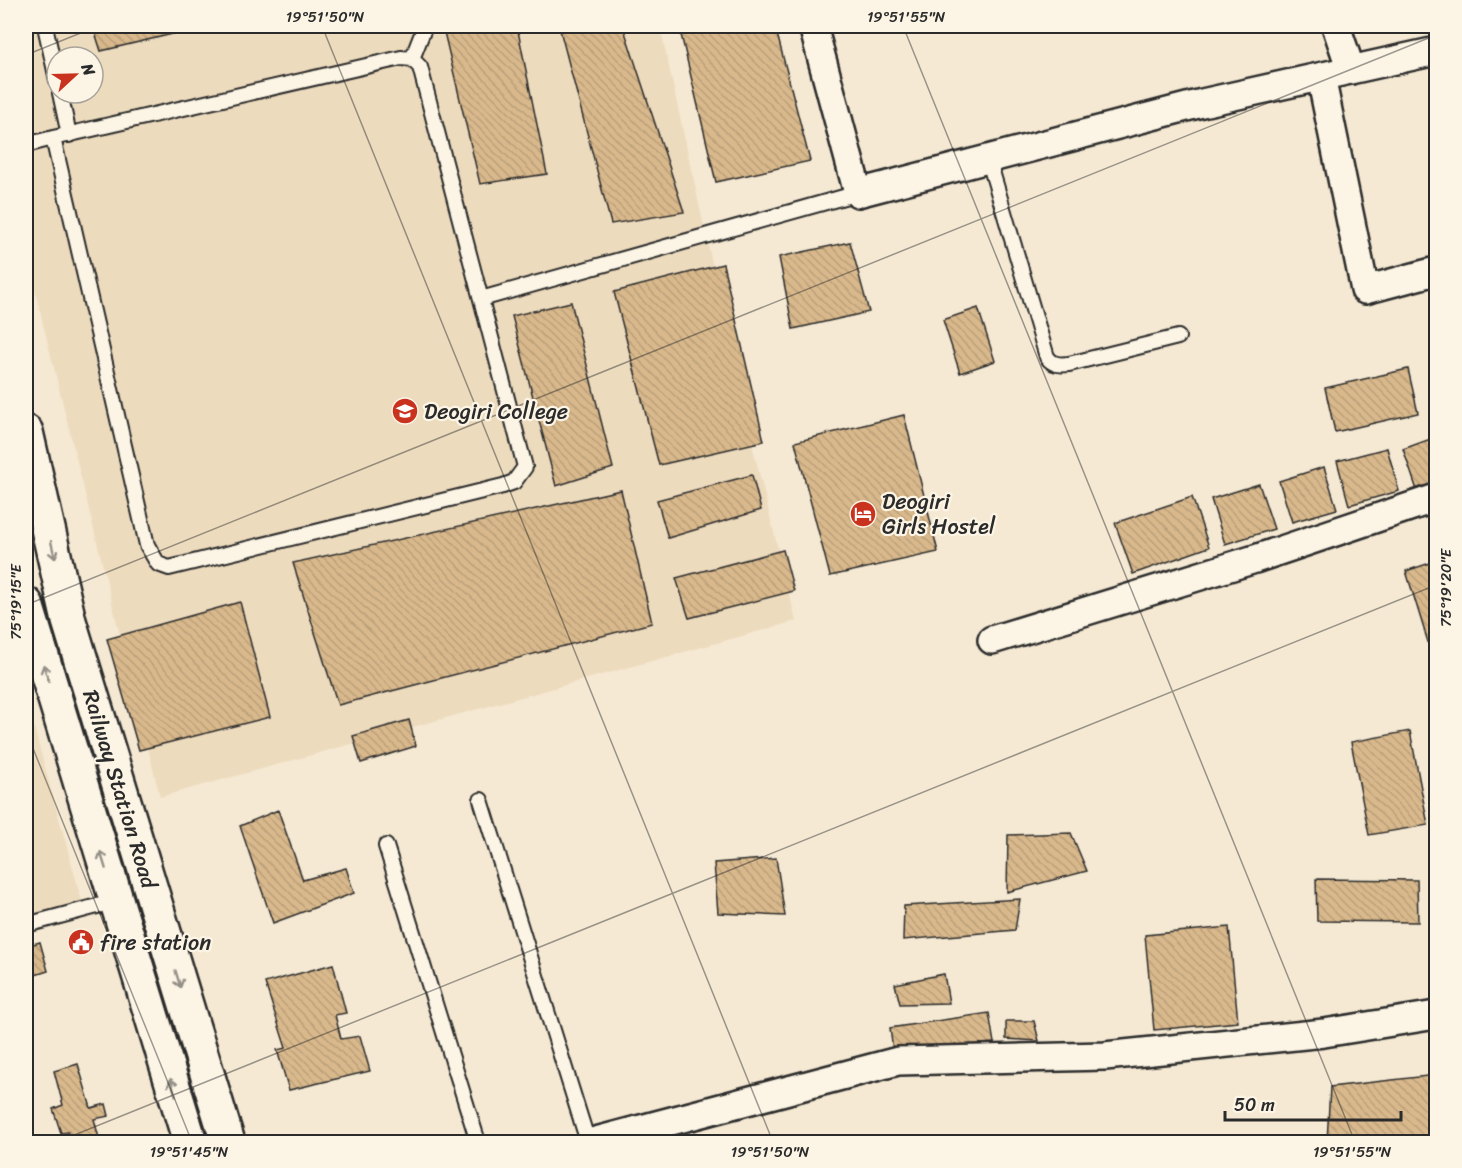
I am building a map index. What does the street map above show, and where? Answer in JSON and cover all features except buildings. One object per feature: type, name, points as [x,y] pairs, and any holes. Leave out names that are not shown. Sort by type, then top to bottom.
[{"type":"street","points":[[813,26],[858,193],[1202,103],[1437,51]]},
{"type":"street","points":[[1336,26],[1351,70]]},
{"type":"street","points":[[1321,77],[1365,290],[1437,271]]},
{"type":"street","name":"Railway Station Road","points":[[26,432],[34,508],[228,1143]]},
{"type":"street","points":[[992,640],[1256,559],[1437,498]]},
{"type":"street","name":"Railway Station Road","points":[[26,604],[190,1143]]},
{"type":"street","points":[[590,1143],[898,1061],[1105,1056],[1324,1033],[1437,1015]]},
{"type":"lane","points":[[45,26],[49,45]]},
{"type":"lane","points":[[412,59],[425,26]]},
{"type":"lane","points":[[26,145],[53,138],[401,58],[412,59],[420,67],[525,467],[514,482],[169,568],[158,564],[147,545],[53,138]]},
{"type":"lane","points":[[63,105],[69,135]]},
{"type":"lane","points":[[988,158],[1047,357],[1051,362],[1059,366],[1070,364],[1178,337]]},
{"type":"lane","points":[[481,299],[858,193]]},
{"type":"lane","points":[[481,800],[590,1143]]},
{"type":"lane","points":[[386,846],[478,1143]]},
{"type":"lane","points":[[26,925],[116,901]]},
{"type":"shaded area","name":"Deogiri College","points":[[31,26],[660,26],[750,436],[796,621],[160,797],[29,267]]},
{"type":"shaded area","points":[[26,699],[85,912],[26,929]]},
{"type":"place","name":"Deogiri College","points":[[405,411]]},
{"type":"place","name":"Deogiri Girls Hostel","points":[[863,514]]},
{"type":"place","name":"fire station","points":[[81,942]]}]
